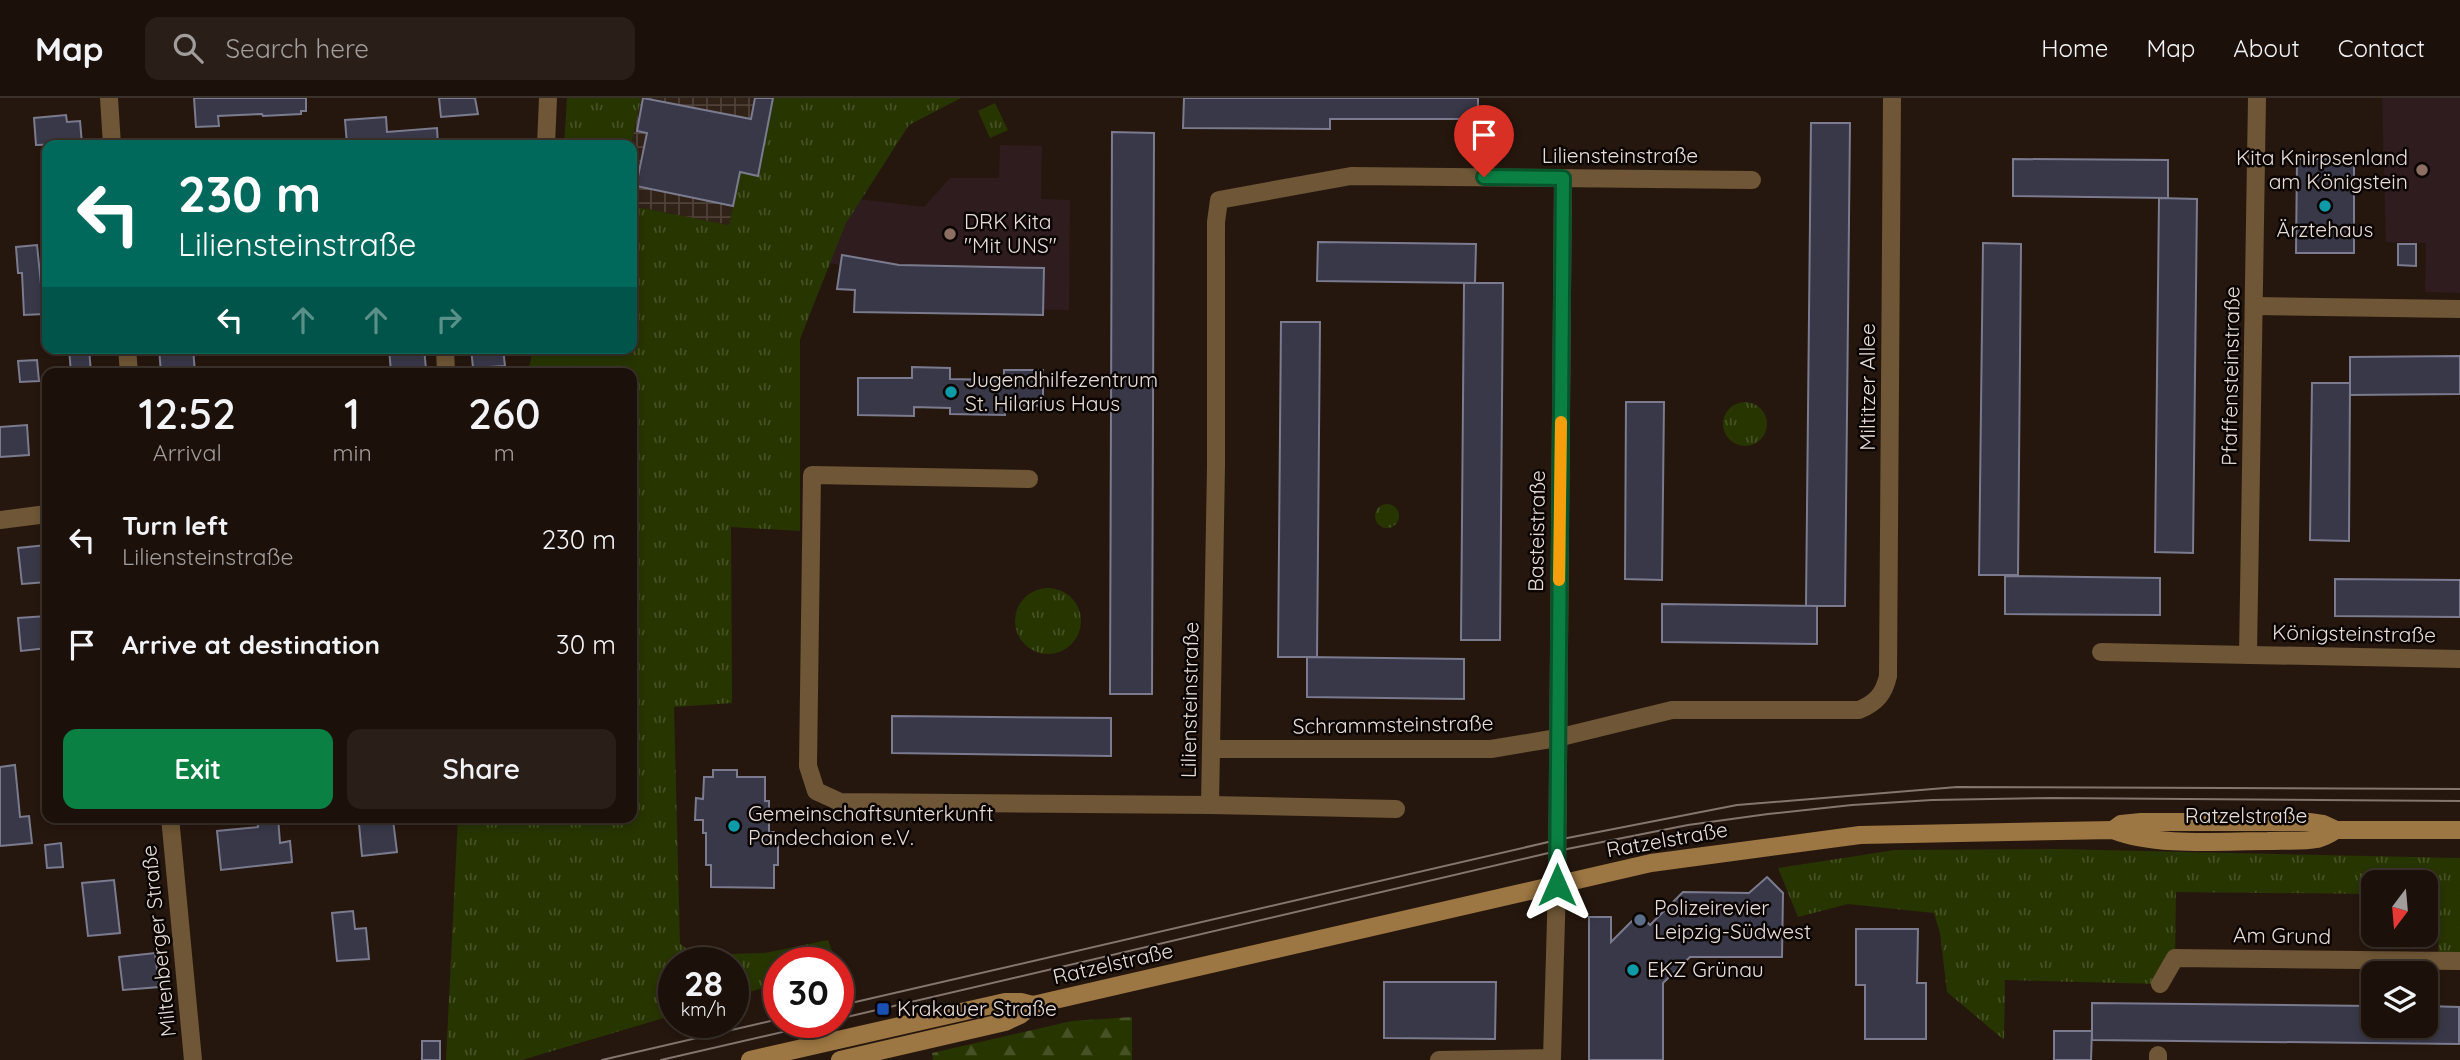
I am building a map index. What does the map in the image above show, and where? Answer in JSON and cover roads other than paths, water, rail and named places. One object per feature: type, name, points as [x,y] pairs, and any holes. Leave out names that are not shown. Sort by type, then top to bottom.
[{"type":"main road","name":"Ratzelstraße","points":[[750,1060],[1005,1002],[1033,1005],[1651,863],[1860,835],[2113,830],[2129,822],[2219,821],[2309,822],[2336,830],[2460,831]]},
{"type":"main road","name":"Ratzelstraße","points":[[840,1060],[1005,1022],[1033,1005]]},
{"type":"street","points":[[109,98],[112,140]]},
{"type":"street","points":[[545,140],[548,98]]},
{"type":"street","name":"Miltitzer Allee","points":[[1888,676],[1892,98]]},
{"type":"street","name":"Pfaffensteinstraße","points":[[2248,655],[2257,98]]},
{"type":"street","name":"Liliensteinstraße","points":[[1029,480],[812,475],[808,766],[816,791],[840,802],[1210,805],[1216,222],[1219,200],[1351,176],[1752,180]]},
{"type":"street","name":"Basteistraße","points":[[1552,1059],[1557,885],[1563,178]]},
{"type":"street","points":[[2255,306],[2460,309]]},
{"type":"street","points":[[0,520],[42,515]]},
{"type":"street","points":[[2101,652],[2248,655]]},
{"type":"street","name":"Königsteinstraße","points":[[2248,655],[2460,659]]},
{"type":"street","name":"Schrammsteinstraße","points":[[1212,750],[1491,749],[1557,738],[1672,710],[1860,710],[1880,697],[1888,676]]},
{"type":"street","points":[[1210,805],[1396,809]]},
{"type":"street","name":"Miltenberger Straße","points":[[171,823],[194,1060]]},
{"type":"street","name":"Am Grund","points":[[2160,984],[2175,958],[2460,961]]},
{"type":"street","points":[[1440,1060],[1552,1059]]},
{"type":"tram line","points":[[854,1002],[1557,840],[1737,805],[1957,787],[2460,789]]},
{"type":"tram line","points":[[854,1015],[1557,851],[1688,825],[1768,814],[1932,800],[2052,798],[2460,801]]},
{"type":"tram line","points":[[602,1060],[763,1023]]},
{"type":"tram line","points":[[661,1060],[763,1037]]},
{"type":"place","name":"Kita Knirpsenland am Königstein","points":[[2422,170]]},
{"type":"place","name":"Ärztehaus","points":[[2325,206]]},
{"type":"place","name":"DRK Kita \"Mit UNS\"","points":[[950,234]]},
{"type":"place","name":"Jugendhilfezentrum St. Hilarius Haus","points":[[951,392]]},
{"type":"place","name":"Gemeinschaftsunterkunft Pandechaion e.V.","points":[[734,826]]},
{"type":"place","name":"Polizeirevier Leipzig-Südwest","points":[[1640,920]]},
{"type":"place","name":"EKZ Grünau","points":[[1633,970]]},
{"type":"place","name":"Krakauer Straße","points":[[883,1009]]}]
